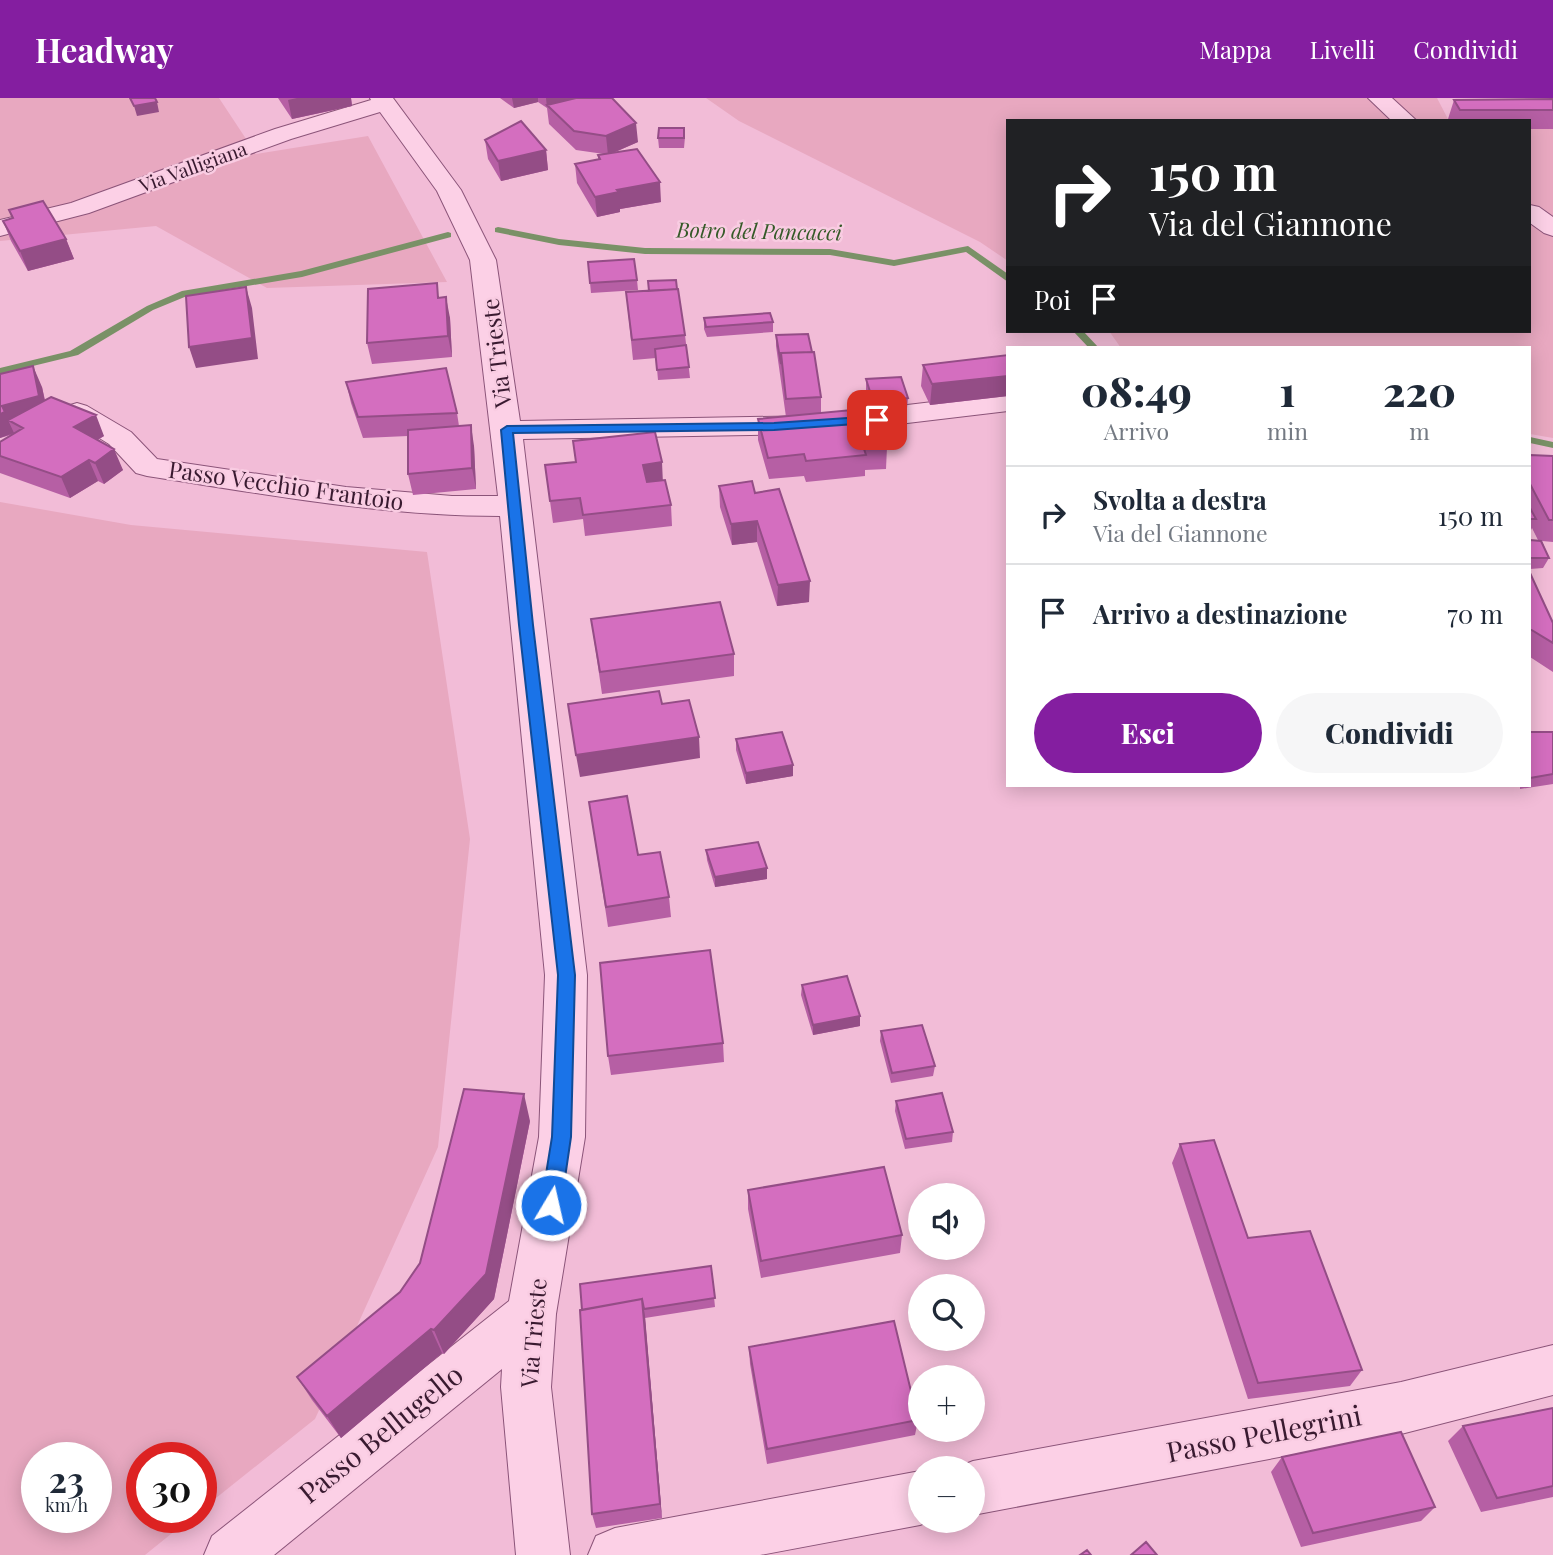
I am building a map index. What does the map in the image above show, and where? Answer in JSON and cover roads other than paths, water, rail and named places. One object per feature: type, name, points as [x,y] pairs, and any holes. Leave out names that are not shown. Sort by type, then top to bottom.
[{"type":"street","points":[[1379,98],[1404,119]]},
{"type":"street","name":"Via Valligiana","points":[[0,228],[80,208],[383,100]]},
{"type":"street","name":"Via Trieste","points":[[383,100],[449,190],[484,260],[507,430],[566,975],[562,1137],[531,1314],[526,1387],[543,1555]]},
{"type":"street","points":[[1531,213],[1553,228]]},
{"type":"street","points":[[507,430],[815,425],[1006,402]]},
{"type":"street","name":"Passo Vecchio Frantoio","points":[[77,412],[120,438],[147,467],[346,497],[452,506],[514,506]]},
{"type":"street","name":"Passo Bellugello","points":[[231,1555],[531,1314]]},
{"type":"street","name":"Passo Pellegrini","points":[[985,1486],[1401,1408],[1553,1370]]},
{"type":"street","points":[[615,1555],[908,1500]]},
{"type":"waterway","name":"Botro del Pancacci","points":[[498,230],[559,242],[645,251],[830,252],[894,263],[968,249],[1006,278]]},
{"type":"waterway","name":"Botro del Pancacci","points":[[0,371],[74,353],[150,308],[185,293],[302,274],[448,235]]},
{"type":"waterway","name":"Botro del Pancacci","points":[[1080,333],[1092,346]]},
{"type":"waterway","name":"Botro del Pancacci","points":[[1531,440],[1553,445]]}]
